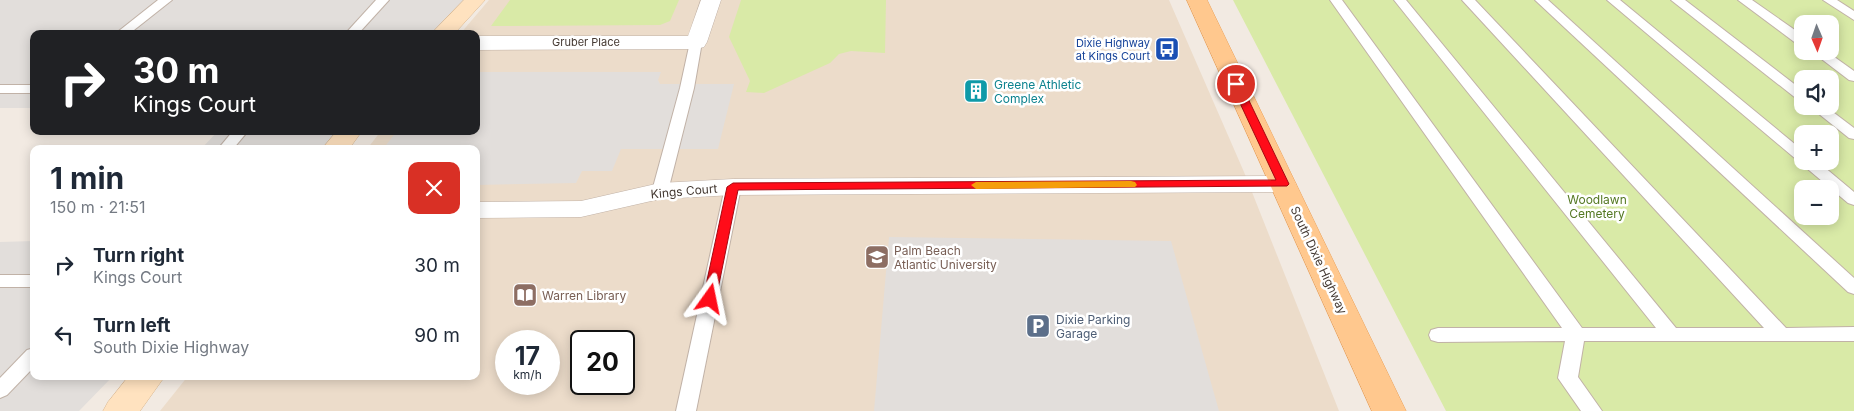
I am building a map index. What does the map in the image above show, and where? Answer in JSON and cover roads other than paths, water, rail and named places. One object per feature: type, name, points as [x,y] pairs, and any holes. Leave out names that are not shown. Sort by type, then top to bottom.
[{"type":"main road","name":"South Dixie Highway","points":[[1197,0],[1389,411]]},
{"type":"street","points":[[446,30],[474,0]]},
{"type":"street","points":[[696,42],[711,0]]},
{"type":"street","name":"Gruber Place","points":[[480,43],[696,42]]},
{"type":"street","points":[[338,145],[347,135]]},
{"type":"street","name":"Kings Court","points":[[480,210],[581,209],[660,191],[733,187],[1283,184]]},
{"type":"street","points":[[120,411],[145,380]]},
{"type":"lane","points":[[126,30],[166,0]]},
{"type":"lane","points":[[355,30],[383,0]]},
{"type":"lane","points":[[1336,0],[1576,334],[1568,378],[1592,411]]},
{"type":"lane","points":[[1400,0],[1671,334]]},
{"type":"lane","points":[[1468,0],[1781,334]]},
{"type":"lane","points":[[1541,0],[1854,288]]},
{"type":"lane","points":[[1613,0],[1794,150]]},
{"type":"lane","points":[[1677,0],[1794,90]]},
{"type":"lane","points":[[1744,0],[1794,35]]},
{"type":"lane","points":[[1828,0],[1854,16]]},
{"type":"lane","points":[[660,191],[687,88],[696,42]]},
{"type":"lane","points":[[1830,60],[1854,77]]},
{"type":"lane","points":[[0,89],[30,89]]},
{"type":"lane","points":[[1828,115],[1854,135]]},
{"type":"lane","points":[[230,145],[238,135]]},
{"type":"lane","points":[[1818,170],[1854,200]]},
{"type":"lane","points":[[686,411],[733,187]]},
{"type":"lane","points":[[0,281],[30,281]]},
{"type":"lane","points":[[1438,335],[1854,334]]},
{"type":"lane","points":[[0,390],[30,359]]},
{"type":"place","name":"Dixie Highway at Kings Court","points":[[1167,49]]},
{"type":"place","name":"Greene Athletic Complex","points":[[976,91]]},
{"type":"place","name":"Palm Beach Atlantic University","points":[[877,257]]},
{"type":"place","name":"Warren Library","points":[[525,295]]},
{"type":"place","name":"Dixie Parking Garage","points":[[1038,326]]},
{"type":"park label","name":"Woodlawn Cemetery","points":[[1597,206]]}]
